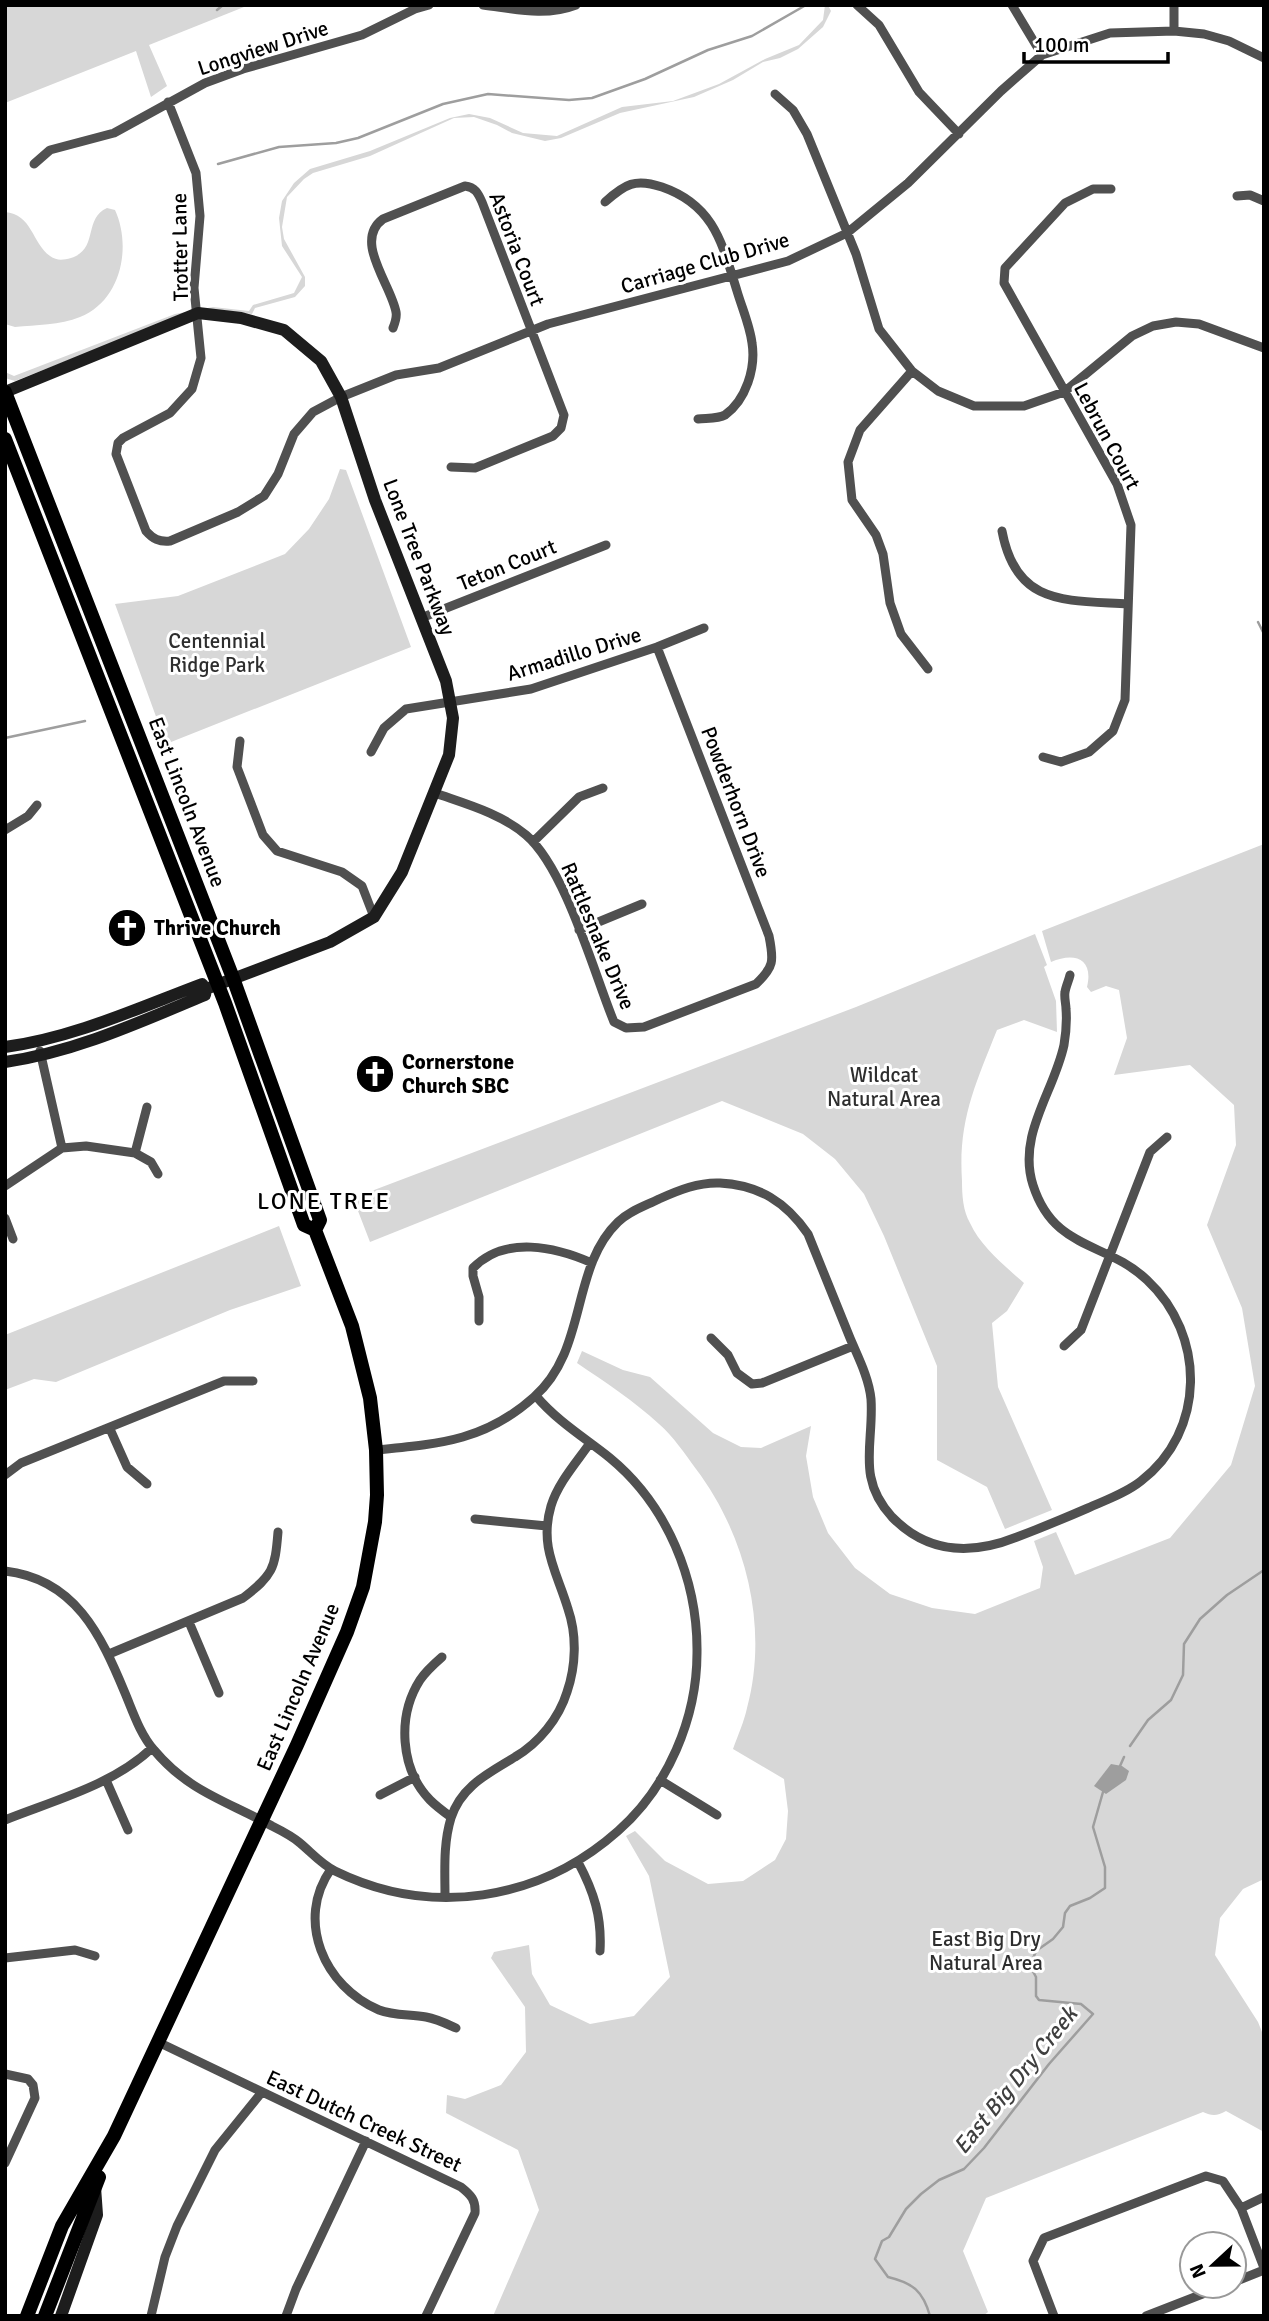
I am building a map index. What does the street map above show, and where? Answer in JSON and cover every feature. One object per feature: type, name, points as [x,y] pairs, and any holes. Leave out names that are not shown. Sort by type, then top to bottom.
[{"type":"main road","name":"East Lincoln Avenue","points":[[5,392],[233,978],[320,1220],[315,1230],[360,1351],[370,1398],[376,1450],[375,1522],[363,1587],[333,1666],[114,2136],[45,2316]]},
{"type":"main road","name":"East Lincoln Avenue","points":[[5,439],[303,1225],[315,1230]]},
{"type":"main road","name":"East Lincoln Avenue","points":[[31,2313],[62,2226],[114,2136]]},
{"type":"street","name":"Longview Drive","points":[[34,164],[50,150],[114,133],[205,83],[243,69],[362,35],[429,5]]},
{"type":"street","points":[[483,5],[539,13],[563,10],[576,5]]},
{"type":"street","points":[[858,5],[879,25],[919,92],[959,134]]},
{"type":"street","points":[[1012,5],[1042,55]]},
{"type":"street","points":[[1174,5],[1174,31]]},
{"type":"street","name":"Carriage Club Drive","points":[[341,397],[396,375],[439,368],[529,330],[733,278],[788,261],[847,233],[908,183],[1001,91],[1042,55],[1110,33],[1174,31],[1204,34],[1229,41],[1264,58]]},
{"type":"street","points":[[775,94],[793,110],[807,134],[856,254],[880,329],[912,371],[938,391],[974,406],[1024,406],[1063,391],[1132,336],[1153,326],[1176,321],[1199,324],[1264,348]]},
{"type":"street","name":"Trotter Lane","points":[[168,102],[196,173],[200,216],[194,288],[201,358],[192,389],[170,413],[123,438],[116,448],[146,531],[156,540],[170,541],[238,512],[264,496],[278,474],[294,433],[313,412],[341,397]]},
{"type":"street","points":[[605,202],[624,185],[648,182],[679,193],[701,208],[715,229],[752,343],[752,368],[741,399],[723,416],[698,419]]},
{"type":"street","name":"Astoria Court","points":[[393,328],[397,314],[370,241],[374,228],[383,219],[466,186],[477,192],[482,202],[529,330]]},
{"type":"street","name":"Lebrun Court","points":[[1043,757],[1061,762],[1089,752],[1113,731],[1125,701],[1131,525],[1117,484],[1004,283],[1006,268],[1065,202],[1093,189],[1111,189]]},
{"type":"street","points":[[1237,195],[1250,195],[1264,201]]},
{"type":"street","name":"Lone Tree Parkway","points":[[5,392],[198,313],[241,318],[284,330],[321,361],[341,397],[374,499],[446,681],[452,703],[452,741],[435,793],[396,885],[374,917],[330,942],[212,986],[205,995],[160,1014],[75,1047],[5,1062]]},
{"type":"street","points":[[451,467],[475,468],[553,436],[561,428],[564,415],[529,330]]},
{"type":"street","points":[[912,371],[860,430],[848,462],[852,500],[876,535],[883,554],[890,603],[901,634],[928,668]]},
{"type":"street","points":[[1002,531],[1006,554],[1014,570],[1036,591],[1064,600],[1128,604]]},
{"type":"street","name":"Teton Court","points":[[421,618],[606,545]]},
{"type":"street","name":"Armadillo Drive","points":[[371,752],[384,728],[406,709],[531,689],[657,647],[704,628]]},
{"type":"street","name":"Powderhorn Drive","points":[[626,1028],[644,1027],[756,984],[769,971],[773,956],[769,936],[657,647]]},
{"type":"street","points":[[240,741],[237,767],[263,835],[277,851],[342,872],[362,886],[374,917]]},
{"type":"street","points":[[533,842],[579,797],[603,788]]},
{"type":"street","name":"Rattlesnake Drive","points":[[435,793],[494,814],[533,842],[553,870],[614,1022],[626,1028]]},
{"type":"street","points":[[5,830],[28,816],[37,804]]},
{"type":"street","points":[[579,930],[642,904]]},
{"type":"street","points":[[376,1450],[440,1444],[461,1439],[497,1423],[536,1396],[564,1356],[572,1337],[592,1263],[608,1234],[619,1221],[634,1211],[694,1185],[712,1182],[748,1186],[766,1194],[784,1205],[808,1234],[870,1395],[869,1466],[880,1501],[904,1527],[920,1538],[951,1548],[986,1548],[1110,1499],[1141,1482],[1167,1454],[1185,1419],[1192,1378],[1190,1352],[1184,1332],[1174,1312],[1148,1280],[1134,1269],[1077,1242],[1062,1231],[1041,1204],[1029,1172],[1031,1136],[1064,1046],[1067,1028],[1064,993],[1070,975]]},
{"type":"street","name":"Lone Tree Parkway","points":[[5,1047],[38,1043],[202,984],[212,986]]},
{"type":"street","points":[[38,1043],[62,1148]]},
{"type":"street","points":[[135,1153],[147,1107]]},
{"type":"street","points":[[1064,1346],[1081,1330],[1150,1152],[1167,1137]]},
{"type":"street","points":[[5,1186],[62,1148],[86,1146],[135,1153],[150,1162],[158,1174]]},
{"type":"street","points":[[5,1218],[13,1239]]},
{"type":"street","points":[[479,1321],[479,1297],[473,1268],[480,1260],[509,1249],[540,1246],[570,1253],[592,1263]]},
{"type":"street","points":[[711,1338],[728,1355],[737,1373],[752,1384],[762,1383],[853,1346]]},
{"type":"street","points":[[5,1475],[21,1463],[224,1381],[253,1381]]},
{"type":"street","points":[[5,1570],[36,1579],[70,1599],[86,1616],[109,1654],[139,1727],[152,1748],[191,1785],[208,1796],[262,1820],[299,1842],[331,1869],[380,1889],[445,1897],[482,1897],[519,1888],[579,1862],[642,1807],[660,1780],[688,1719],[695,1688],[697,1654],[691,1589],[681,1558],[652,1504],[613,1461],[559,1421],[536,1396]]},
{"type":"street","points":[[110,1429],[127,1467],[147,1484]]},
{"type":"street","points":[[445,1897],[445,1849],[459,1800],[484,1774],[516,1757],[541,1735],[554,1721],[568,1690],[575,1652],[574,1630],[551,1565],[547,1526],[557,1493],[590,1443]]},
{"type":"street","points":[[475,1519],[547,1526]]},
{"type":"street","points":[[109,1654],[243,1598],[259,1586],[275,1564],[278,1532]]},
{"type":"street","points":[[189,1622],[219,1693]]},
{"type":"street","points":[[442,1657],[419,1681],[407,1711],[405,1745],[415,1777],[430,1800],[452,1817]]},
{"type":"street","points":[[5,1820],[106,1780],[130,1767],[152,1748]]},
{"type":"street","points":[[380,1795],[415,1777]]},
{"type":"street","points":[[106,1780],[128,1830]]},
{"type":"street","points":[[660,1780],[718,1815]]},
{"type":"street","points":[[579,1862],[596,1898],[601,1929],[600,1951]]},
{"type":"street","points":[[331,1869],[318,1890],[315,1929],[322,1956],[337,1982],[356,1998],[380,2010],[430,2017],[456,2028]]},
{"type":"street","points":[[5,1958],[75,1950],[95,1956]]},
{"type":"street","name":"East Dutch Creek Street","points":[[158,2042],[461,2187],[472,2195],[476,2205],[475,2213],[426,2316]]},
{"type":"street","points":[[5,2074],[28,2079],[36,2091],[5,2163]]},
{"type":"street","points":[[151,2316],[159,2278],[177,2226],[215,2150],[262,2092]]},
{"type":"street","points":[[286,2316],[296,2289],[366,2141]]},
{"type":"street","points":[[1054,2316],[1033,2261],[1044,2238],[1206,2176],[1223,2181],[1241,2208],[1264,2269]]},
{"type":"street","points":[[61,2316],[97,2216],[95,2187]]},
{"type":"street","points":[[1241,2208],[1264,2197]]},
{"type":"street","points":[[1146,2316],[1187,2300]]},
{"type":"green space","points":[[5,5],[249,5],[149,45],[167,86],[151,97],[136,51],[5,103]]},
{"type":"green space","points":[[825,5],[828,5],[831,11],[823,27],[798,49],[780,58],[763,62],[733,80],[694,97],[620,113],[561,138],[545,141],[512,133],[474,117],[454,118],[370,156],[313,173],[287,197],[282,227],[284,239],[305,277],[305,286],[295,297],[255,308],[252,314],[211,309],[181,316],[15,381],[5,378],[5,372],[14,376],[175,314],[213,307],[249,311],[253,305],[294,293],[302,277],[282,246],[279,218],[282,201],[294,183],[310,169],[370,151],[450,118],[469,114],[490,118],[523,133],[557,136],[622,107],[673,101],[719,84],[765,59],[799,45],[823,20]]},
{"type":"green space","points":[[107,208],[115,210],[120,225],[122,256],[114,286],[105,299],[80,317],[64,322],[15,327],[5,324],[5,212],[21,218],[44,250],[53,258],[63,260],[80,254],[88,241],[95,219]]},
{"type":"green space","name":"Centennial Ridge Park","points":[[340,469],[346,470],[411,647],[166,744],[115,604],[178,596],[285,554],[309,529],[329,499]]},
{"type":"green space","name":"East Big Dry Natural Area","points":[[1264,844],[1264,1879],[1243,1889],[1220,1918],[1215,1955],[1258,2022],[1264,2037],[1264,2132],[1226,2111],[1214,2115],[1203,2112],[986,2198],[963,2251],[988,2312],[983,2316],[493,2316],[539,2210],[518,2150],[446,2113],[447,2095],[465,2099],[501,2085],[526,2052],[525,2007],[491,1958],[494,1952],[529,1945],[532,1974],[550,2005],[590,2024],[634,2016],[670,1977],[649,1876],[626,1836],[635,1831],[665,1861],[708,1884],[743,1881],[775,1860],[786,1839],[788,1811],[784,1779],[733,1749],[747,1708],[755,1646],[754,1614],[748,1583],[740,1552],[728,1523],[713,1495],[674,1440],[640,1407],[577,1363],[582,1351],[623,1370],[650,1377],[713,1433],[741,1447],[761,1448],[811,1426],[806,1456],[813,1497],[828,1533],[855,1568],[890,1594],[932,1608],[975,1614],[1040,1588],[1043,1567],[1034,1541],[1056,1532],[1075,1575],[1170,1538],[1231,1465],[1255,1386],[1242,1308],[1207,1225],[1236,1145],[1234,1105],[1190,1065],[1114,1075],[1127,1038],[1119,990],[1106,986],[1091,992],[1087,987],[1088,969],[1080,960],[1067,958],[1051,962],[1042,931]]},
{"type":"green space","name":"Wildcat Natural Area","points":[[1035,934],[1047,965],[1044,967],[1056,1001],[1057,1032],[1024,1020],[997,1030],[970,1104],[961,1160],[963,1203],[975,1232],[994,1256],[1024,1283],[1007,1311],[992,1323],[998,1387],[1052,1510],[1005,1529],[987,1487],[937,1460],[937,1366],[864,1194],[835,1159],[803,1134],[722,1101],[370,1242],[353,1198],[856,1007]]},
{"type":"green space","points":[[279,1226],[301,1286],[230,1310],[56,1382],[34,1379],[5,1390],[5,1335]]},
{"type":"shaded area","points":[[1111,1764],[1122,1766],[1129,1771],[1126,1780],[1106,1794],[1094,1786]]},
{"type":"waterway","points":[[217,10],[223,5]]},
{"type":"waterway","points":[[218,164],[279,147],[336,143],[358,138],[443,104],[488,94],[569,100],[592,98],[645,79],[708,50],[752,36],[806,5]]},
{"type":"waterway","points":[[1258,622],[1264,634]]},
{"type":"waterway","points":[[5,738],[85,721]]},
{"type":"waterway","name":"East Big Dry Creek","points":[[1130,1746],[1148,1720],[1171,1700],[1183,1675],[1184,1644],[1200,1619],[1227,1595],[1264,1570]]},
{"type":"waterway","name":"East Big Dry Creek","points":[[1120,1766],[1124,1757]]},
{"type":"waterway","name":"East Big Dry Creek","points":[[930,2316],[916,2289],[888,2277],[875,2259],[882,2241],[889,2237],[906,2209],[939,2180],[964,2169],[1093,2014],[1081,2004],[1039,2000],[1036,1996],[1036,1977],[1030,1966],[1036,1951],[1053,1939],[1063,1927],[1065,1913],[1070,1906],[1105,1888],[1105,1867],[1093,1827],[1103,1792]]},
{"type":"place","name":"Thrive Church","points":[[127,928]]},
{"type":"place","name":"Cornerstone Church SBC","points":[[375,1074]]},
{"type":"district","name":"LONE TREE","points":[[324,1201]]}]
